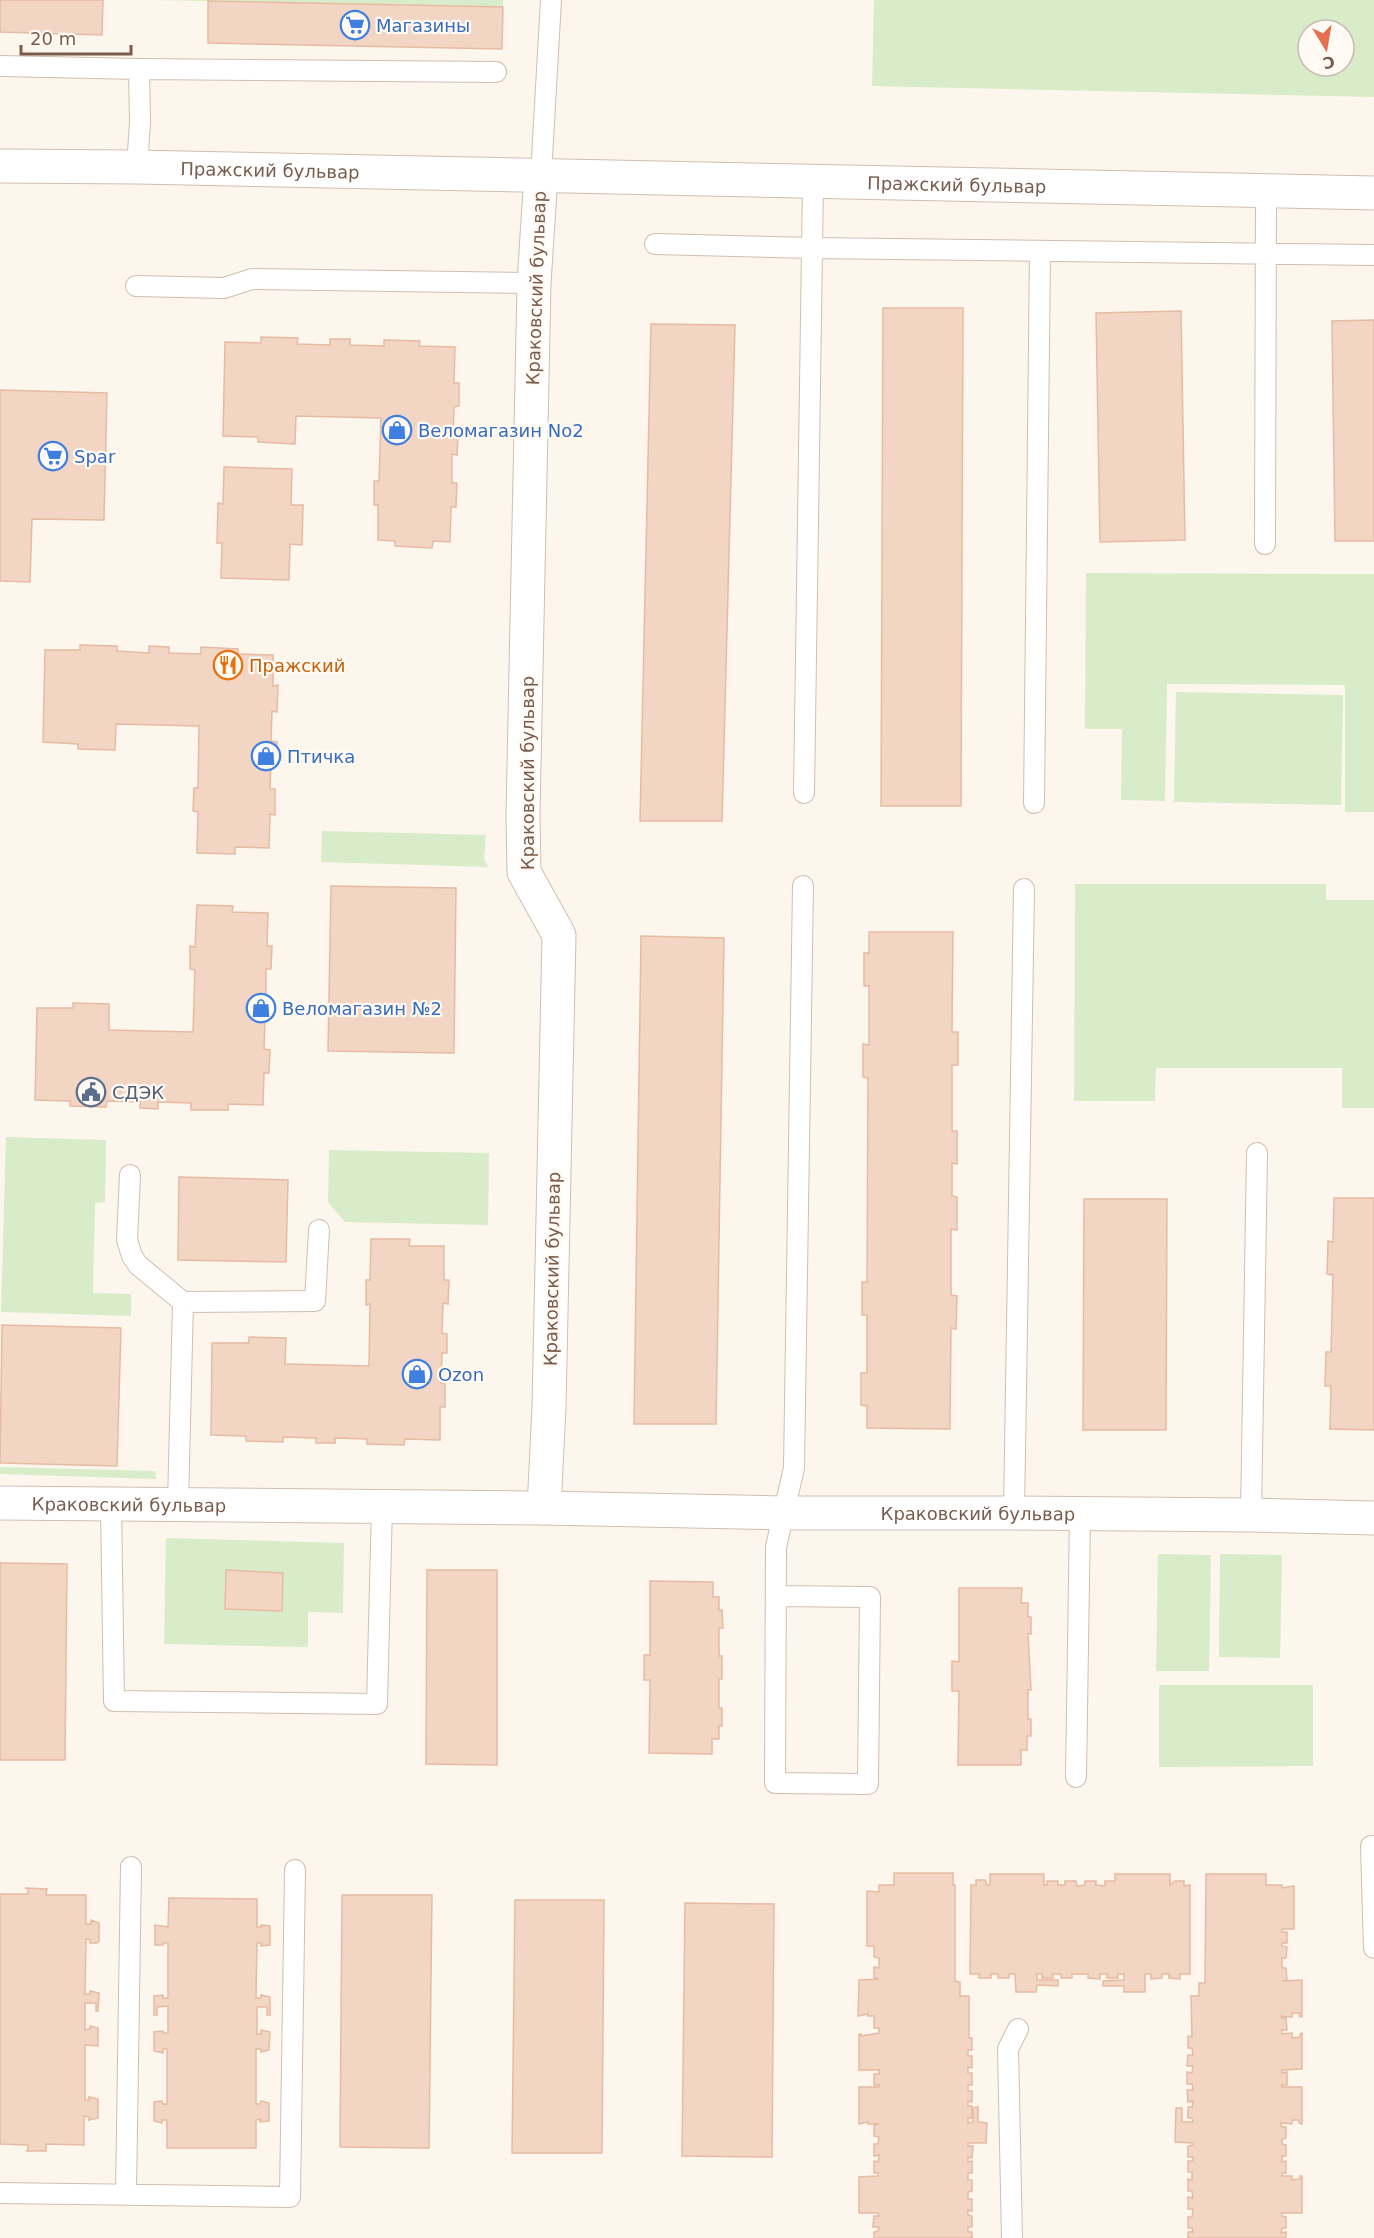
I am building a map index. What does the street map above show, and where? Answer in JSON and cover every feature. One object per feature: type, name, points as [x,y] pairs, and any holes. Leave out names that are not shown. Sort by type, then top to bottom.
[{"type":"street","name":"Пражский бульвар","points":[[0,166],[1374,193]]},
{"type":"street","name":"Краковский бульвар","points":[[541,175],[534,283],[524,872],[559,935],[550,1383],[544,1508]]},
{"type":"street","name":"Краковский бульвар","points":[[0,1503],[382,1505],[783,1514],[1014,1513],[1374,1518]]},
{"type":"lane","points":[[541,175],[550,0]]},
{"type":"lane","points":[[0,66],[496,72]]},
{"type":"lane","points":[[137,167],[139,69]]},
{"type":"lane","points":[[804,793],[813,182]]},
{"type":"lane","points":[[1265,544],[1266,191]]},
{"type":"lane","points":[[655,244],[1374,255]]},
{"type":"lane","points":[[1034,803],[1041,251]]},
{"type":"lane","points":[[136,286],[224,288],[252,279],[534,283]]},
{"type":"lane","points":[[776,1596],[870,1597],[868,1784],[775,1783],[776,1546],[794,1468],[803,886]]},
{"type":"lane","points":[[1014,1513],[1024,889]]},
{"type":"lane","points":[[1251,1515],[1257,1153]]},
{"type":"lane","points":[[130,1175],[128,1240],[132,1256],[138,1265],[183,1302],[315,1301],[319,1230]]},
{"type":"lane","points":[[178,1504],[183,1302]]},
{"type":"lane","points":[[111,1504],[114,1701],[377,1704],[382,1505]]},
{"type":"lane","points":[[1076,1777],[1080,1514]]},
{"type":"lane","points":[[1374,1846],[1371,1846],[1374,1948]]},
{"type":"lane","points":[[126,2193],[131,1867]]},
{"type":"lane","points":[[0,2193],[290,2197],[295,1870]]},
{"type":"lane","points":[[1012,2238],[1008,2049],[1018,2030]]},
{"type":"green space","points":[[153,0],[503,0],[503,7]]},
{"type":"green space","points":[[874,0],[1374,0],[1374,97],[872,86]]},
{"type":"green space","points":[[1086,573],[1374,574],[1374,812],[1345,812],[1345,685],[1167,684],[1165,801],[1121,800],[1122,729],[1085,729]]},
{"type":"green space","points":[[1176,692],[1343,695],[1341,805],[1174,802]]},
{"type":"green space","points":[[322,831],[486,835],[484,859],[488,867],[321,862]]},
{"type":"green space","points":[[1075,884],[1326,884],[1326,900],[1374,900],[1374,1108],[1342,1108],[1342,1068],[1156,1068],[1155,1101],[1074,1101]]},
{"type":"green space","points":[[6,1137],[106,1140],[105,1202],[95,1203],[93,1293],[131,1294],[131,1316],[1,1312]]},
{"type":"green space","points":[[329,1150],[489,1153],[488,1225],[345,1222],[328,1202]]},
{"type":"green space","points":[[0,1467],[155,1471],[156,1479],[0,1474]]},
{"type":"green space","points":[[166,1538],[344,1543],[343,1613],[308,1612],[308,1647],[164,1644]]},
{"type":"green space","points":[[1158,1554],[1211,1555],[1209,1671],[1156,1671]]},
{"type":"green space","points":[[1220,1554],[1282,1555],[1280,1658],[1219,1657]]},
{"type":"green space","points":[[1159,1685],[1313,1685],[1313,1766],[1159,1767]]},
{"type":"building","points":[[0,0],[103,0],[102,35],[0,32]]},
{"type":"building","name":"Магазины","points":[[208,1],[503,7],[502,49],[208,43]]},
{"type":"building","points":[[883,308],[963,308],[961,806],[881,806]]},
{"type":"building","points":[[1181,311],[1185,540],[1100,542],[1096,313]]},
{"type":"building","points":[[1374,320],[1374,541],[1335,541],[1332,321]]},
{"type":"building","points":[[651,324],[735,325],[722,821],[640,821]]},
{"type":"building","points":[[261,337],[298,338],[297,344],[330,345],[330,339],[350,339],[350,345],[384,346],[384,340],[420,341],[419,346],[455,347],[454,383],[459,383],[459,406],[454,407],[453,435],[458,435],[457,455],[452,454],[452,483],[457,483],[456,507],[451,507],[450,542],[433,541],[432,548],[395,546],[395,541],[378,540],[378,505],[374,505],[374,481],[379,481],[381,418],[296,416],[295,444],[258,442],[258,437],[223,436],[225,342],[261,343]]},
{"type":"building","name":"Spar","points":[[0,390],[107,393],[104,520],[32,519],[30,582],[0,581]]},
{"type":"building","points":[[224,467],[292,469],[291,505],[303,505],[302,545],[290,544],[289,580],[221,578],[222,543],[217,543],[218,503],[223,504]]},
{"type":"building","points":[[80,645],[117,646],[117,651],[149,653],[149,646],[169,647],[169,653],[201,654],[201,647],[238,649],[238,654],[273,655],[273,686],[278,685],[277,712],[272,711],[271,741],[277,742],[276,762],[271,761],[270,789],[275,789],[275,815],[270,814],[269,848],[235,847],[235,854],[197,853],[198,812],[193,811],[194,788],[198,788],[199,726],[116,724],[115,750],[78,749],[78,744],[43,742],[45,650],[80,650]]},
{"type":"building","points":[[331,886],[456,888],[454,1053],[328,1051]]},
{"type":"building","points":[[197,905],[233,906],[232,912],[268,913],[267,946],[272,946],[271,969],[266,969],[266,1000],[271,1000],[270,1018],[265,1018],[264,1049],[270,1050],[269,1073],[264,1073],[263,1105],[228,1104],[228,1110],[191,1110],[191,1103],[158,1102],[158,1109],[140,1108],[140,1102],[107,1101],[106,1107],[70,1106],[70,1101],[35,1100],[37,1008],[73,1008],[73,1003],[109,1004],[109,1030],[193,1032],[195,970],[190,969],[190,946],[195,947]]},
{"type":"building","points":[[869,932],[953,932],[952,1032],[958,1032],[958,1065],[952,1065],[952,1131],[957,1131],[957,1164],[952,1163],[952,1196],[957,1197],[957,1230],[951,1229],[951,1295],[957,1296],[956,1329],[951,1328],[950,1429],[867,1428],[867,1406],[861,1405],[861,1373],[867,1373],[867,1315],[862,1315],[862,1282],[867,1282],[868,1078],[863,1077],[863,1044],[869,1045],[869,986],[864,986],[864,953],[869,953]]},
{"type":"building","points":[[641,936],[724,938],[716,1424],[634,1424]]},
{"type":"building","points":[[179,1177],[288,1180],[286,1262],[178,1260]]},
{"type":"building","points":[[1334,1198],[1374,1198],[1374,1430],[1330,1429],[1331,1386],[1325,1386],[1326,1352],[1331,1352],[1333,1275],[1327,1274],[1328,1241],[1333,1242]]},
{"type":"building","points":[[1084,1199],[1167,1199],[1166,1430],[1083,1430]]},
{"type":"building","points":[[371,1239],[410,1239],[409,1246],[444,1246],[444,1280],[449,1280],[448,1304],[443,1303],[442,1333],[447,1334],[447,1353],[442,1353],[441,1383],[445,1383],[445,1407],[440,1407],[440,1440],[405,1439],[404,1445],[367,1444],[367,1439],[335,1438],[335,1443],[316,1443],[316,1438],[283,1437],[283,1442],[246,1441],[246,1436],[211,1435],[212,1343],[249,1343],[249,1337],[286,1338],[285,1364],[369,1366],[370,1304],[366,1305],[366,1280],[370,1280]]},
{"type":"building","points":[[2,1325],[121,1328],[117,1466],[0,1463]]},
{"type":"building","points":[[0,1563],[67,1564],[65,1760],[0,1760]]},
{"type":"building","points":[[226,1570],[283,1573],[282,1611],[225,1609]]},
{"type":"building","points":[[427,1570],[497,1570],[497,1765],[426,1764]]},
{"type":"building","points":[[650,1581],[713,1582],[713,1597],[719,1597],[723,1628],[719,1628],[722,1679],[719,1679],[719,1708],[722,1708],[722,1726],[719,1726],[719,1739],[712,1739],[712,1754],[649,1753],[650,1680],[644,1680],[644,1655],[650,1655]]},
{"type":"building","points":[[959,1588],[1022,1588],[1021,1603],[1028,1603],[1028,1617],[1031,1617],[1031,1634],[1028,1634],[1031,1690],[1028,1690],[1028,1719],[1031,1719],[1031,1736],[1027,1736],[1027,1750],[1021,1750],[1021,1765],[958,1765],[959,1691],[952,1691],[952,1661],[959,1662]]},
{"type":"building","points":[[894,1873],[953,1873],[955,1981],[960,1982],[960,1996],[969,1996],[969,2038],[972,2038],[972,2050],[968,2050],[968,2056],[972,2056],[972,2068],[968,2067],[968,2073],[972,2073],[972,2085],[968,2085],[968,2091],[972,2091],[972,2102],[968,2101],[968,2106],[972,2106],[972,2118],[968,2118],[968,2123],[973,2122],[973,2108],[978,2107],[978,2122],[987,2123],[986,2143],[968,2143],[968,2146],[973,2146],[972,2158],[968,2157],[968,2162],[972,2161],[972,2173],[968,2173],[968,2180],[972,2180],[972,2191],[968,2192],[968,2199],[972,2199],[972,2211],[968,2210],[968,2215],[972,2216],[972,2227],[968,2227],[968,2232],[972,2232],[972,2238],[874,2238],[874,2232],[878,2231],[879,2227],[873,2227],[874,2216],[879,2216],[878,2213],[859,2213],[859,2177],[878,2176],[878,2173],[874,2173],[874,2161],[878,2162],[879,2155],[874,2156],[874,2144],[878,2144],[879,2137],[874,2136],[874,2125],[879,2124],[868,2124],[868,2122],[859,2124],[859,2087],[879,2087],[879,2085],[874,2085],[874,2074],[879,2074],[879,2070],[859,2070],[859,2034],[861,2036],[879,2033],[879,2028],[874,2028],[874,2016],[868,2016],[868,2014],[858,2016],[859,1980],[879,1979],[874,1978],[874,1967],[879,1968],[879,1958],[874,1957],[874,1946],[867,1946],[867,1891],[879,1892],[879,1885],[894,1885]]},
{"type":"building","points":[[990,1874],[1044,1874],[1044,1885],[1047,1885],[1047,1881],[1058,1881],[1058,1885],[1065,1885],[1065,1881],[1076,1881],[1077,1886],[1085,1885],[1085,1881],[1096,1881],[1096,1885],[1105,1886],[1105,1881],[1115,1881],[1115,1874],[1170,1874],[1170,1885],[1175,1881],[1184,1881],[1184,1886],[1190,1885],[1190,1974],[1180,1974],[1180,1979],[1169,1978],[1169,1974],[1162,1974],[1162,1978],[1151,1979],[1151,1974],[1145,1974],[1145,1992],[1124,1992],[1124,1986],[1103,1986],[1103,1981],[1124,1980],[1124,1974],[1118,1974],[1118,1978],[1107,1978],[1107,1974],[1100,1974],[1100,1979],[1088,1978],[1088,1974],[1072,1974],[1072,1978],[1061,1978],[1061,1974],[1053,1974],[1053,1978],[1042,1978],[1042,1974],[1037,1974],[1037,1980],[1058,1980],[1058,1986],[1037,1985],[1036,1992],[1016,1992],[1015,1974],[1009,1974],[1009,1978],[998,1978],[998,1974],[991,1974],[991,1978],[979,1978],[979,1974],[970,1974],[971,1885],[976,1885],[976,1880],[985,1880],[987,1885],[990,1885]]},
{"type":"building","points":[[1206,1874],[1266,1874],[1266,1885],[1282,1885],[1282,1888],[1294,1886],[1294,1929],[1282,1929],[1282,1932],[1287,1932],[1287,1943],[1282,1943],[1282,1946],[1287,1947],[1286,1958],[1282,1958],[1282,1968],[1286,1968],[1287,1980],[1282,1981],[1302,1980],[1302,2017],[1299,2016],[1300,2013],[1292,2013],[1292,2017],[1281,2016],[1286,2018],[1287,2030],[1282,2030],[1282,2034],[1292,2033],[1292,2038],[1300,2037],[1302,2033],[1302,2069],[1282,2070],[1282,2073],[1287,2072],[1287,2085],[1281,2085],[1282,2087],[1302,2087],[1302,2124],[1299,2120],[1292,2120],[1292,2124],[1281,2123],[1282,2127],[1286,2127],[1286,2138],[1282,2139],[1282,2144],[1286,2145],[1286,2156],[1282,2156],[1282,2162],[1286,2161],[1286,2173],[1282,2173],[1282,2176],[1292,2176],[1292,2180],[1300,2179],[1302,2176],[1302,2213],[1282,2213],[1282,2216],[1286,2217],[1286,2228],[1282,2228],[1281,2233],[1286,2232],[1286,2238],[1188,2238],[1188,2232],[1193,2232],[1192,2228],[1188,2228],[1188,2217],[1192,2217],[1193,2209],[1188,2209],[1188,2197],[1193,2198],[1192,2191],[1188,2191],[1188,2179],[1192,2180],[1192,2172],[1188,2172],[1188,2161],[1193,2161],[1193,2157],[1188,2157],[1188,2146],[1193,2145],[1192,2143],[1175,2142],[1176,2108],[1182,2108],[1182,2122],[1193,2122],[1192,2118],[1188,2118],[1188,2107],[1192,2107],[1193,2101],[1188,2102],[1187,2090],[1193,2090],[1192,2084],[1187,2084],[1187,2072],[1192,2073],[1193,2066],[1187,2066],[1188,2055],[1193,2055],[1192,2048],[1188,2048],[1188,2036],[1192,2037],[1191,1996],[1199,1996],[1199,1983],[1205,1983]]},
{"type":"building","points":[[25,1888],[47,1889],[46,1895],[86,1895],[86,1924],[91,1924],[91,1920],[99,1923],[99,1941],[90,1943],[90,1940],[86,1939],[85,1994],[90,1994],[90,1991],[99,1993],[98,2011],[96,2011],[96,2003],[85,2003],[85,2030],[90,2029],[90,2026],[98,2028],[98,2046],[85,2045],[85,2100],[89,2100],[89,2097],[98,2099],[98,2118],[89,2120],[89,2117],[84,2116],[84,2145],[46,2144],[46,2151],[26,2151],[28,2145],[0,2144],[0,1894],[28,1894],[28,1889]]},
{"type":"building","points":[[342,1895],[432,1895],[429,2148],[340,2147]]},
{"type":"building","points":[[169,1898],[257,1899],[257,1927],[270,1926],[270,1945],[261,1946],[261,1943],[257,1943],[256,1998],[261,1998],[261,1995],[270,1997],[270,2015],[267,2015],[267,2007],[257,2007],[257,2034],[261,2034],[261,2030],[270,2032],[269,2050],[261,2052],[261,2049],[256,2049],[256,2104],[260,2104],[261,2101],[269,2103],[269,2121],[256,2120],[256,2148],[167,2148],[167,2120],[162,2120],[162,2123],[154,2121],[154,2102],[162,2101],[163,2104],[167,2104],[167,2049],[163,2049],[163,2053],[154,2051],[154,2032],[168,2033],[168,2006],[157,2007],[157,2015],[154,2015],[154,1996],[163,1995],[163,1998],[168,1998],[168,1943],[155,1945],[155,1925],[168,1927]]},
{"type":"building","points":[[515,1900],[604,1900],[602,2153],[512,2153]]},
{"type":"building","points":[[685,1903],[774,1904],[772,2157],[682,2156]]},
{"type":"place","name":"Магазины","points":[[355,25]]},
{"type":"place","name":"Веломагазин No2","points":[[397,430]]},
{"type":"place","name":"Spar","points":[[53,456]]},
{"type":"place","name":"Пражский","points":[[228,665]]},
{"type":"place","name":"Птичка","points":[[266,756]]},
{"type":"place","name":"Веломагазин №2","points":[[261,1008]]},
{"type":"place","name":"СДЭК","points":[[91,1092]]},
{"type":"place","name":"Ozon","points":[[417,1374]]}]
